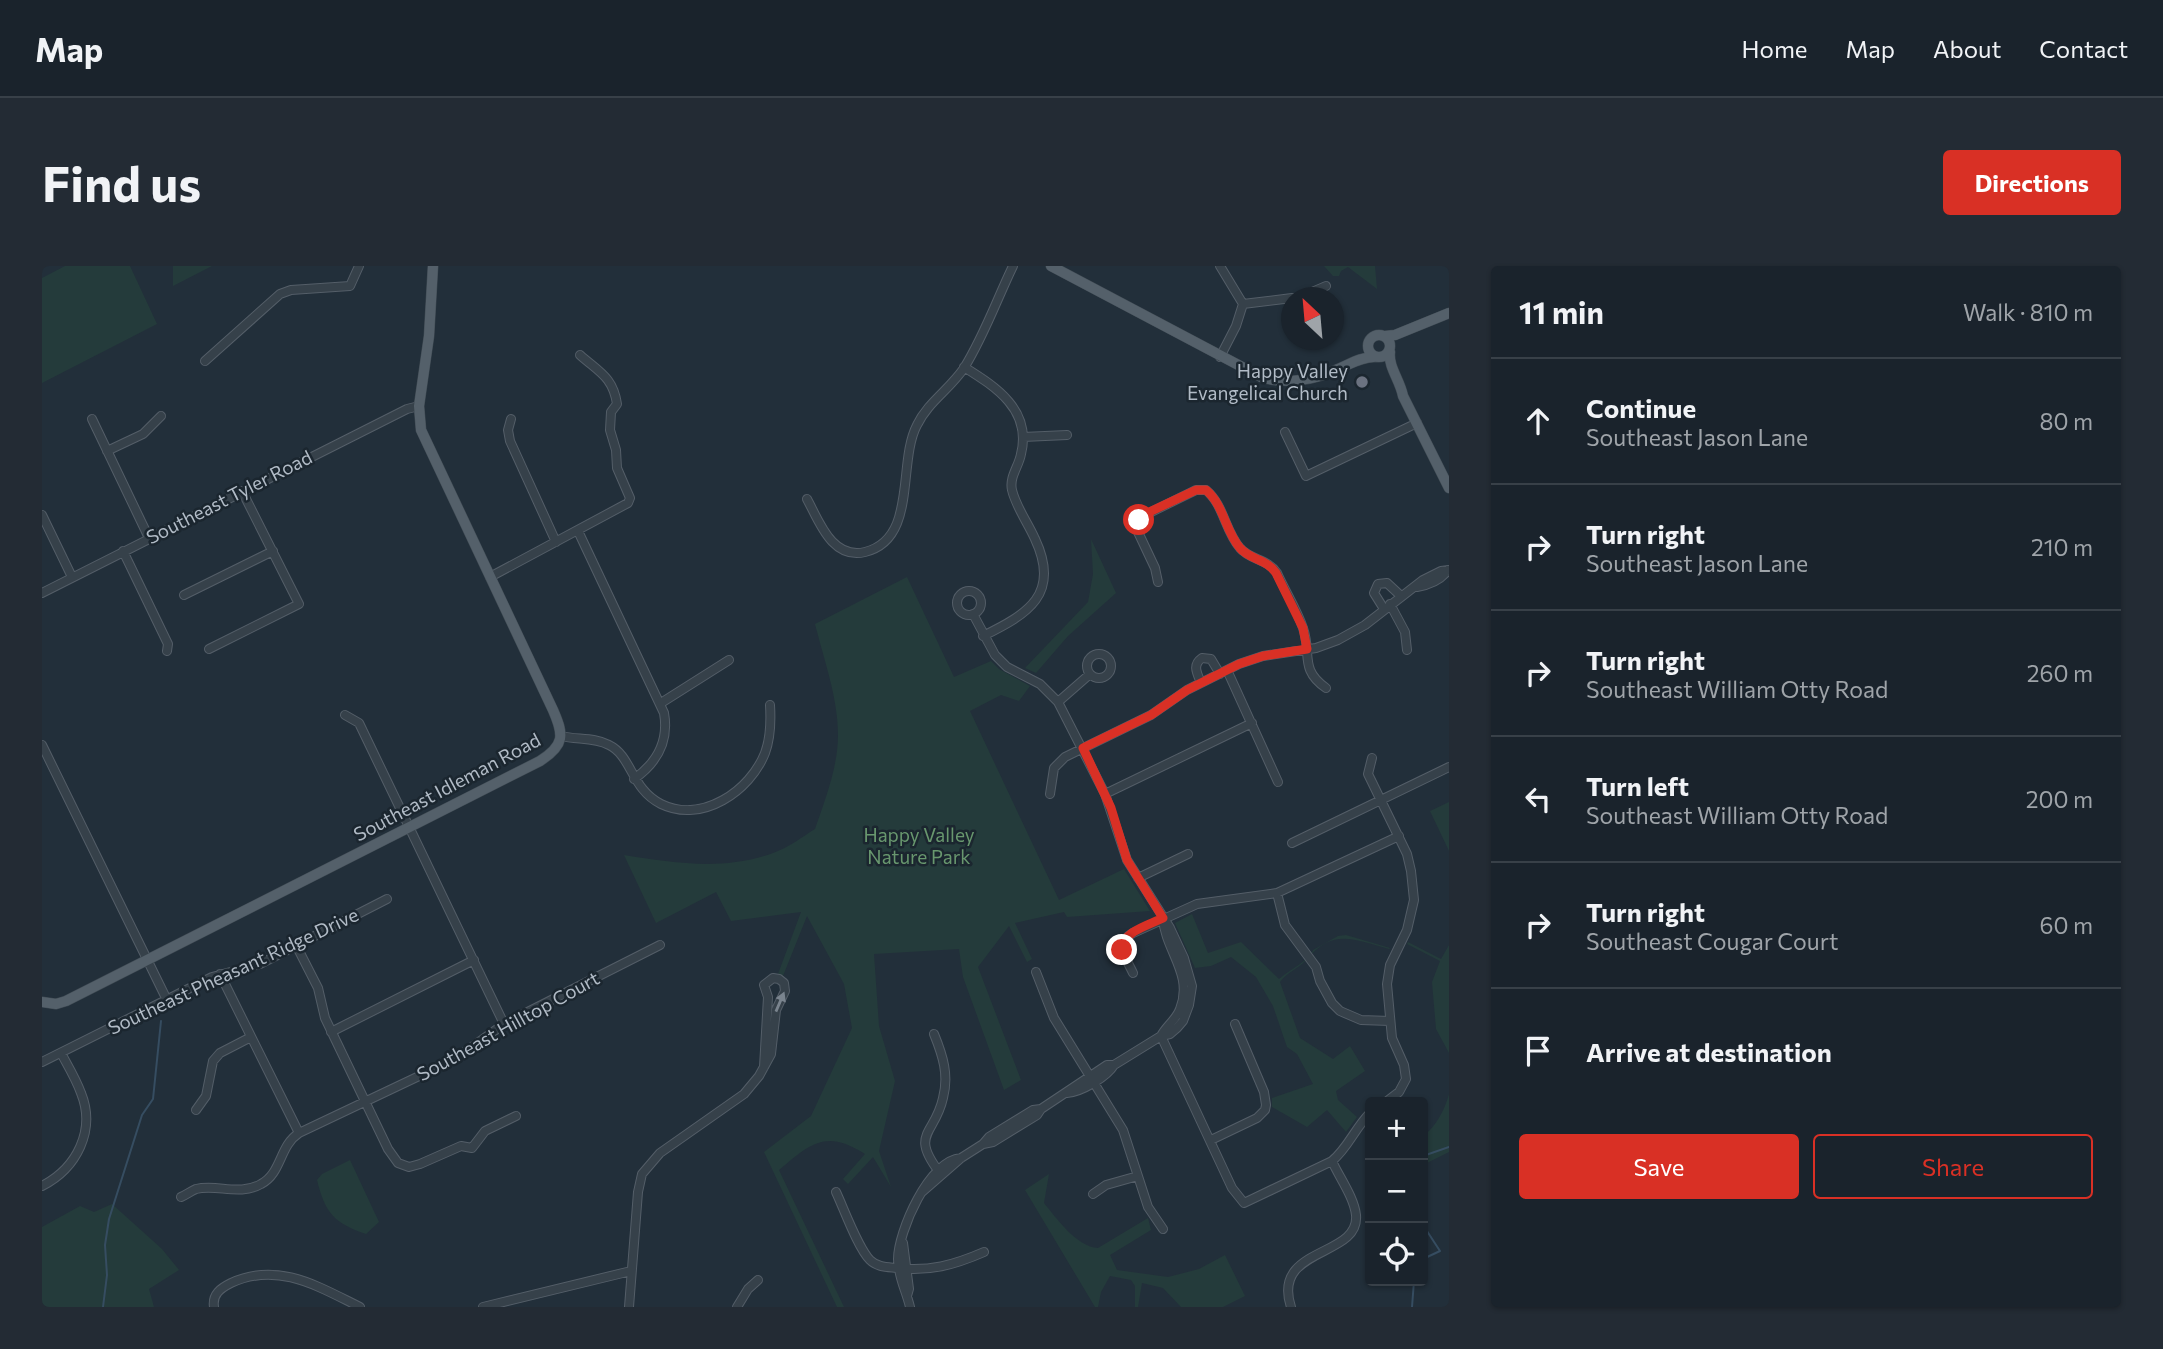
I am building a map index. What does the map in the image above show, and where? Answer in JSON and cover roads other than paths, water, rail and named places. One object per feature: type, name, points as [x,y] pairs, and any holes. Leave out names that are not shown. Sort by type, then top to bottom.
[{"type":"main road","name":"Southeast Idleman Road","points":[[42,1002],[56,1004],[66,1001],[411,827],[540,761],[554,751],[562,736],[553,709],[426,443],[420,424],[419,406],[429,336],[433,266]]},
{"type":"main road","points":[[1051,266],[1254,375],[1279,381],[1300,380],[1334,372],[1363,358],[1383,358],[1398,341],[1420,330],[1427,323]]},
{"type":"main road","points":[[1326,372],[1331,366],[1360,352],[1376,335],[1395,335],[1449,313]]},
{"type":"main road","points":[[1385,336],[1389,340],[1390,362],[1403,396],[1449,488]]},
{"type":"main road","points":[[1368,344],[1368,350],[1384,365],[1396,389],[1403,396]]},
{"type":"street","points":[[205,361],[280,294],[291,290],[350,286],[359,266]]},
{"type":"street","points":[[807,499],[830,540],[840,549],[861,553],[878,546],[894,528],[902,514],[908,450],[915,428],[933,402],[964,367],[1013,266]]},
{"type":"street","points":[[1220,266],[1243,304],[1236,326],[1220,357]]},
{"type":"street","points":[[1243,304],[1281,299]]},
{"type":"street","points":[[490,577],[624,507],[630,498],[617,468],[616,450],[610,430],[611,412],[617,404],[613,387],[608,379],[580,355]]},
{"type":"street","points":[[964,367],[1006,397],[1017,412],[1023,437],[1012,489],[1041,553],[1044,569],[1042,586],[1035,601],[1023,616],[984,636]]},
{"type":"street","name":"Southeast Tyler Road","points":[[42,593],[407,409],[419,406]]},
{"type":"street","points":[[107,451],[143,434],[160,416]]},
{"type":"street","points":[[92,419],[149,538]]},
{"type":"street","points":[[511,419],[508,429],[510,441],[556,542]]},
{"type":"street","points":[[1285,432],[1306,476],[1416,423]]},
{"type":"street","points":[[1023,437],[1067,435]]},
{"type":"street","points":[[1158,582],[1155,568],[1138,532],[1139,520],[1145,514],[1196,490],[1206,490],[1215,499],[1242,551],[1270,565],[1276,573],[1303,628],[1312,675],[1326,688]]},
{"type":"street","points":[[209,649],[299,604],[242,491]]},
{"type":"street","points":[[42,515],[72,577]]},
{"type":"street","points":[[578,531],[661,703],[666,722],[664,744],[653,763],[634,779]]},
{"type":"street","points":[[124,551],[168,644],[167,651]]},
{"type":"street","points":[[184,595],[273,551]]},
{"type":"street","points":[[1050,794],[1054,768],[1065,757],[1151,715],[1223,672],[1263,656],[1329,644],[1348,636],[1401,596],[1444,576],[1449,570]]},
{"type":"street","points":[[1401,596],[1387,583],[1381,582],[1375,586],[1375,597],[1387,606],[1405,632],[1407,650]]},
{"type":"street","points":[[910,1307],[907,1296],[909,1289],[902,1269],[903,1243],[909,1217],[922,1192],[940,1173],[989,1137],[1033,1110],[1041,1109],[1067,1093],[1074,1092],[1161,1036],[1178,1015],[1185,988],[1182,969],[1163,930],[1163,918],[1123,850],[1105,794],[1058,702],[1040,684],[1000,661],[990,649],[973,614]]},
{"type":"street","points":[[1201,683],[1195,668],[1197,662],[1202,658],[1211,659],[1223,672],[1252,723],[1278,782]]},
{"type":"street","points":[[661,703],[729,660]]},
{"type":"street","points":[[1058,702],[1090,674]]},
{"type":"street","points":[[562,736],[599,741],[611,746],[622,756],[634,779],[650,797],[674,808],[694,808],[723,800],[746,782],[759,765],[768,744],[771,705]]},
{"type":"street","points":[[345,715],[359,723],[504,1024]]},
{"type":"street","points":[[1105,794],[1252,723]]},
{"type":"street","points":[[42,745],[167,1000]]},
{"type":"street","points":[[1371,758],[1368,774],[1410,863],[1413,900],[1407,930],[1388,975],[1394,1046],[1406,1072],[1406,1079],[1399,1093],[1393,1097]]},
{"type":"street","points":[[1292,843],[1449,767]]},
{"type":"street","points":[[1133,973],[1122,950],[1124,939],[1163,918],[1211,901],[1277,893],[1399,836]]},
{"type":"street","points":[[1138,878],[1188,853]]},
{"type":"street","points":[[1277,893],[1285,925],[1308,955],[1332,1003],[1340,1011],[1361,1020],[1390,1020]]},
{"type":"street","name":"Southeast Pheasant Ridge Drive","points":[[42,1062],[220,974],[251,968],[387,900]]},
{"type":"street","points":[[296,945],[318,988],[322,1010],[364,1101],[391,1155],[404,1166],[420,1164],[461,1146],[472,1148],[485,1131],[516,1116]]},
{"type":"street","name":"Southeast Hilltop Court","points":[[181,1197],[197,1189],[245,1189],[260,1185],[272,1175],[288,1143],[299,1133],[454,1059],[504,1024],[660,945]]},
{"type":"street","points":[[331,1032],[474,960]]},
{"type":"street","points":[[1037,972],[1054,1018],[1123,1130],[1148,1207],[1163,1229]]},
{"type":"street","points":[[220,974],[299,1133]]},
{"type":"street","points":[[629,1307],[638,1192],[643,1173],[660,1153],[744,1094],[754,1083],[764,1067],[771,1054],[776,1010],[785,991],[784,983],[773,978],[764,985],[768,997],[764,1067]]},
{"type":"street","points":[[1210,1140],[1256,1118],[1262,1114],[1266,1105],[1264,1092],[1235,1024]]},
{"type":"street","points":[[934,1034],[945,1062],[946,1085],[941,1108],[928,1130],[925,1142],[927,1154],[940,1173]]},
{"type":"street","points":[[1161,1036],[1239,1199],[1244,1203],[1332,1161],[1342,1152],[1365,1118]]},
{"type":"street","points":[[196,1110],[206,1096],[213,1061],[220,1053],[251,1037]]},
{"type":"street","points":[[42,1186],[61,1174],[73,1160],[82,1144],[86,1127],[84,1101],[61,1053]]},
{"type":"street","points":[[1291,1307],[1290,1285],[1297,1268],[1312,1256],[1348,1238],[1356,1223],[1354,1208],[1332,1161]]},
{"type":"street","points":[[1093,1194],[1106,1185],[1138,1176]]},
{"type":"street","points":[[836,1192],[870,1259],[878,1265],[902,1269],[947,1266],[984,1252]]},
{"type":"street","points":[[483,1307],[631,1271]]},
{"type":"street","points":[[201,1306],[213,1305],[217,1292],[228,1285],[248,1277],[274,1274],[308,1282],[360,1307]]},
{"type":"street","points":[[737,1307],[748,1289],[758,1280]]},
{"type":"waterway","points":[[103,1307],[107,1275],[105,1245],[109,1219],[142,1115],[153,1099],[161,1021]]},
{"type":"waterway","points":[[1428,1154],[1449,1147]]},
{"type":"waterway","points":[[1428,1233],[1440,1251],[1428,1257]]},
{"type":"waterway","points":[[1412,1307],[1414,1286]]},
{"type":"place","name":"Happy Valley Evangelical Church","points":[[1362,382]]},
{"type":"park label","name":"Happy Valley Nature Park","points":[[919,846]]}]
